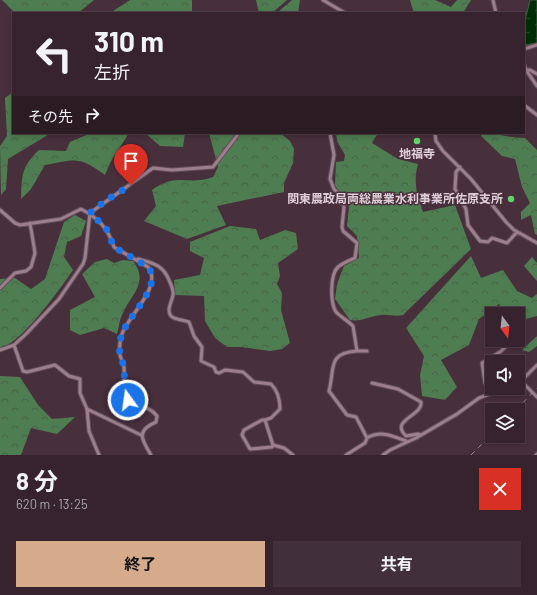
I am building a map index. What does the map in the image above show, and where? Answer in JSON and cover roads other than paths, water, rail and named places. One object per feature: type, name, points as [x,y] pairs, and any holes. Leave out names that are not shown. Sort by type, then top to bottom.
[{"type":"street","points":[[322,0],[343,12]]},
{"type":"street","points":[[493,0],[496,12]]},
{"type":"street","points":[[525,49],[537,45]]},
{"type":"street","points":[[525,67],[537,86]]},
{"type":"street","points":[[526,70],[530,70],[537,74]]},
{"type":"street","points":[[525,106],[537,115]]},
{"type":"street","points":[[0,350],[14,345],[58,301],[83,264],[90,213],[153,168],[172,170],[213,167],[238,134]]},
{"type":"street","points":[[330,134],[334,155],[330,179],[334,188],[340,195],[344,207],[342,226],[343,231],[357,243],[355,258],[337,267],[334,274],[332,302],[336,312],[353,326],[357,351]]},
{"type":"street","points":[[435,134],[436,141],[443,151],[460,166],[500,216],[517,232],[537,243]]},
{"type":"street","points":[[460,166],[456,172],[455,189],[466,209],[468,225],[480,241],[488,242],[492,238],[507,243],[517,232]]},
{"type":"street","points":[[0,210],[18,224],[64,218],[80,209],[90,213],[106,228],[114,247],[148,267],[152,272],[152,277],[143,302],[129,319],[123,332],[120,355],[124,366],[124,389],[128,400],[133,404],[144,406],[157,416],[156,422],[148,426],[141,435],[142,441],[151,455]]},
{"type":"street","points":[[0,288],[12,276],[26,271],[31,267],[35,252],[30,223]]},
{"type":"street","points":[[134,258],[157,265],[166,273],[172,287],[173,295],[169,308],[170,314],[173,317],[189,322],[191,330],[202,347],[201,361],[214,367],[216,372],[219,373],[225,370],[243,372],[254,382],[266,382],[274,387],[280,400],[280,409],[271,418],[262,420],[244,430],[242,435],[250,449],[273,446],[284,448],[293,455]]},
{"type":"street","points":[[14,345],[23,371],[27,372],[55,365],[69,376],[80,380],[80,393],[86,409],[89,431],[99,455]]},
{"type":"street","points":[[496,355],[505,347]]},
{"type":"street","points":[[367,351],[343,352],[338,355],[332,369],[329,391],[347,415],[356,417],[367,438]]},
{"type":"street","points":[[485,362],[482,364],[485,384]]},
{"type":"street","points":[[525,375],[537,365]]},
{"type":"street","points":[[372,383],[398,389],[421,402],[421,407],[417,412],[401,424],[403,432],[406,436],[421,435]]},
{"type":"street","points":[[525,386],[537,397]]},
{"type":"street","points":[[383,455],[457,414],[485,395]]},
{"type":"street","points":[[86,409],[141,435]]},
{"type":"street","points":[[265,420],[273,446]]},
{"type":"street","points":[[348,455],[365,443],[367,438],[374,434],[382,433],[406,441]]},
{"type":"water","points":[[530,0],[537,0],[537,43],[525,45],[525,21]]},
{"type":"railway","points":[[523,403],[537,388]]},
{"type":"railway","points":[[471,455],[485,441]]},
{"type":"place","name":"地福寺","points":[[417,141]]},
{"type":"place","name":"関東農政局両総農業水利事業所佐原支所","points":[[511,199]]}]
